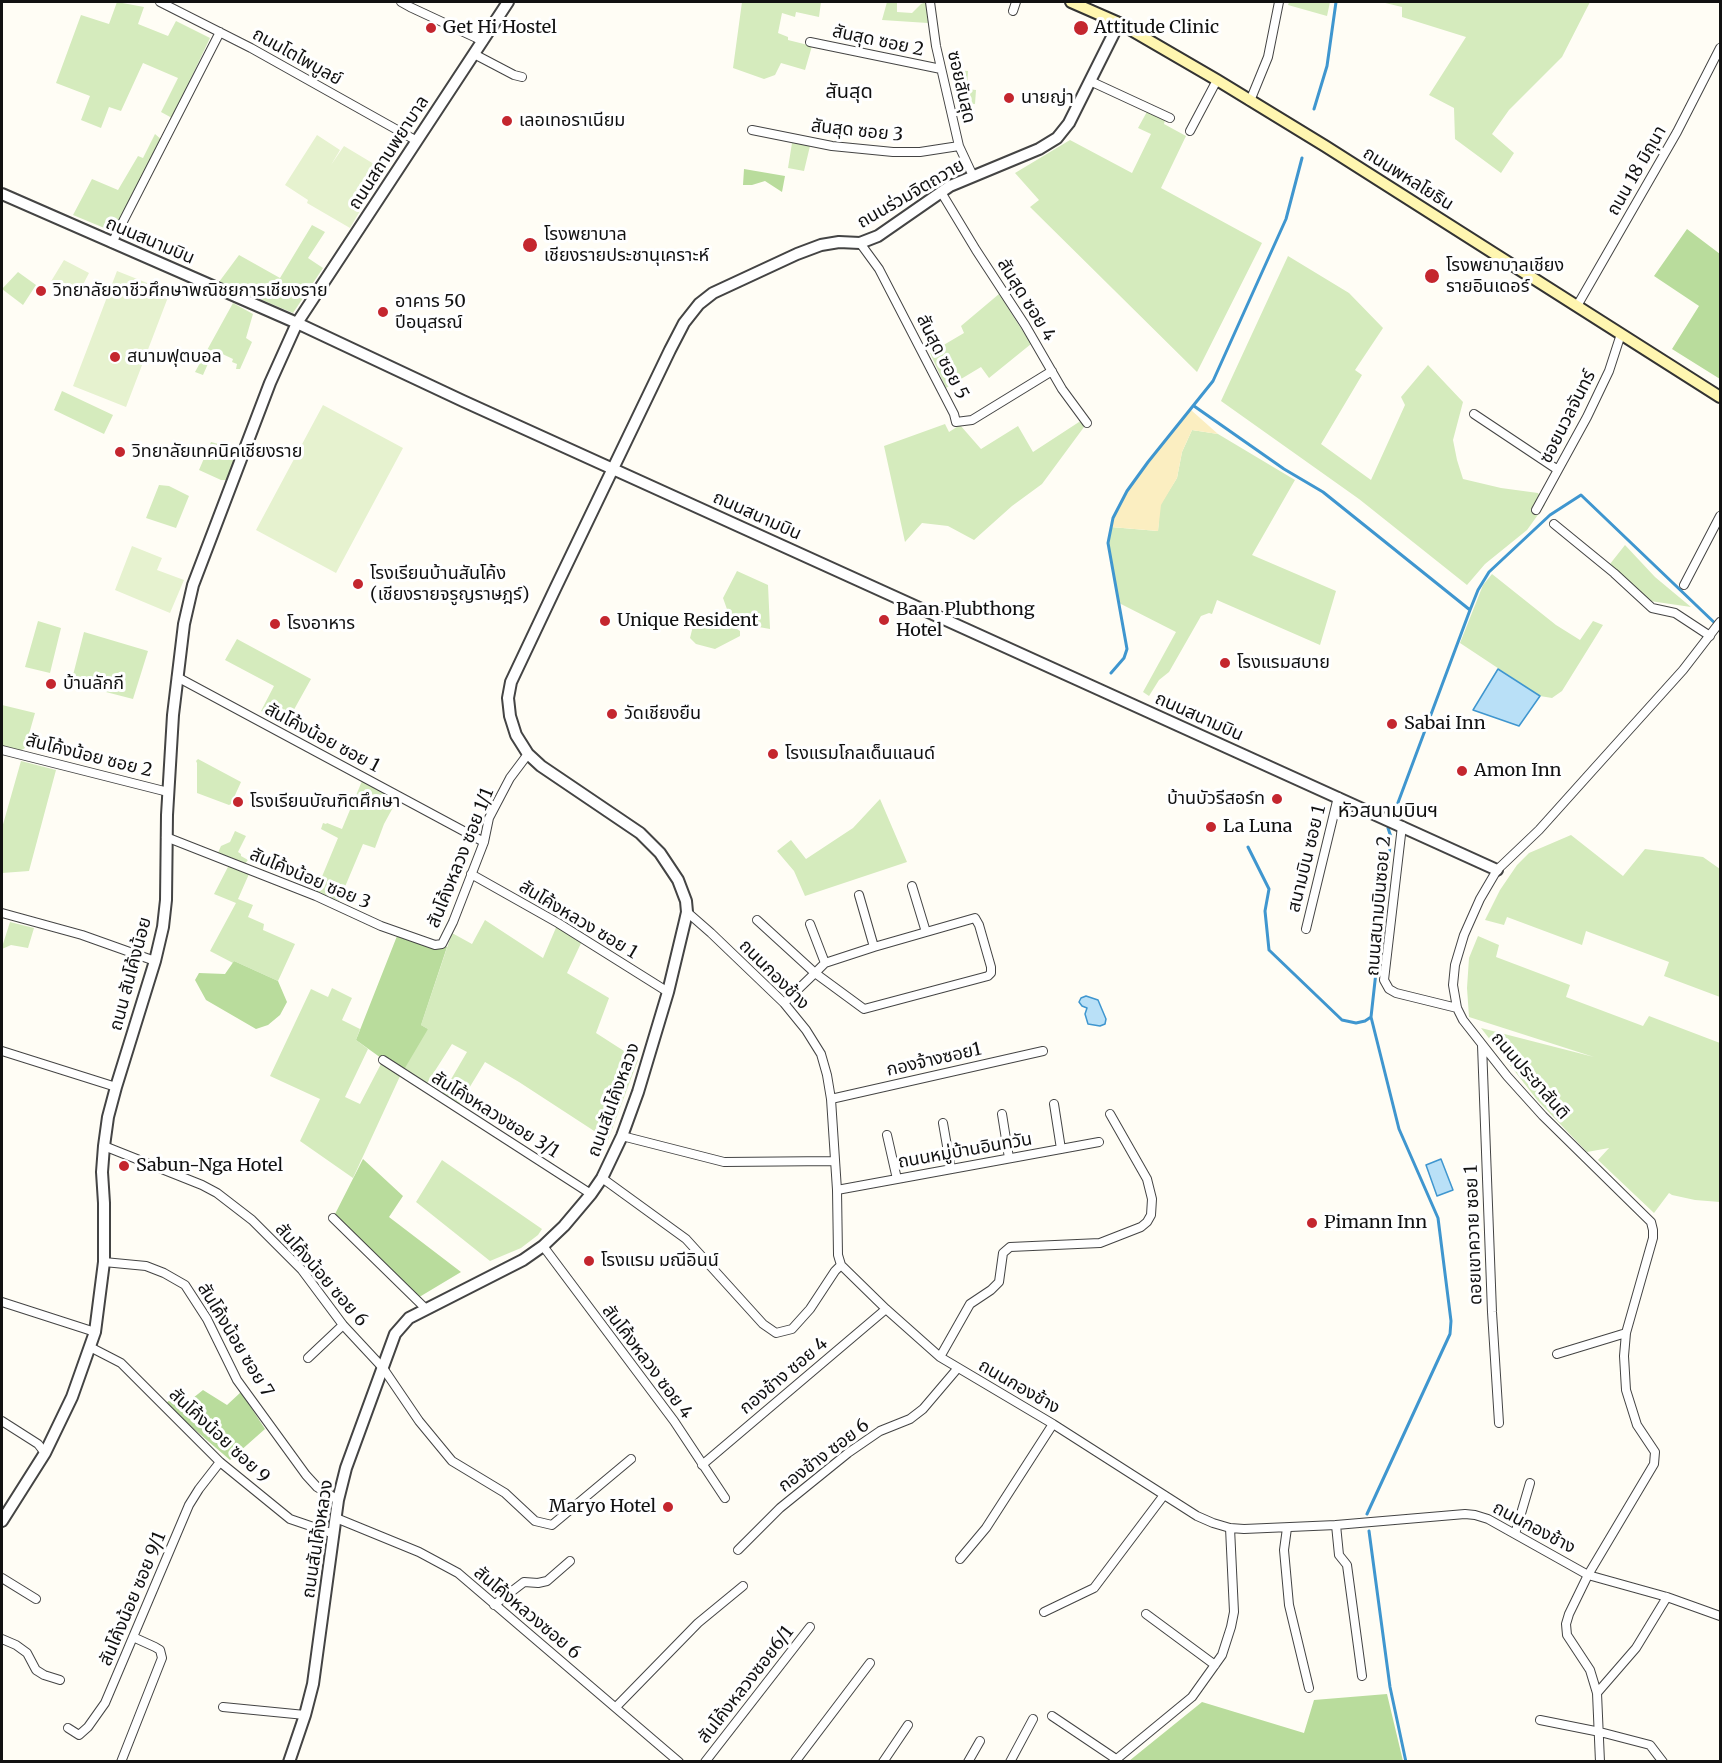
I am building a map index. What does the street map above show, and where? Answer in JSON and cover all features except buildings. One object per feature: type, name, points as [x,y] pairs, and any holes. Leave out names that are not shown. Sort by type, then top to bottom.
[{"type":"main road","name":"ถนนพหลโยธิน","points":[[1071,2],[1119,23],[1217,80],[1720,397]]},
{"type":"street","name":"ถนนโตไพบูลย์","points":[[160,2],[220,32],[417,141]]},
{"type":"street","points":[[401,2],[483,41]]},
{"type":"street","name":"ถนนสถานพยาบาล","points":[[297,323],[508,2]]},
{"type":"street","name":"ซอยสันสุด","points":[[930,2],[941,69],[959,146],[973,176]]},
{"type":"street","points":[[1013,11],[1016,2]]},
{"type":"street","points":[[1250,101],[1268,57],[1279,2]]},
{"type":"street","name":"ถนนร่วมจิตถวาย","points":[[613,468],[684,323],[699,304],[713,293],[797,254],[821,245],[839,242],[860,243],[878,236],[950,186],[1039,149],[1057,138],[1069,123],[1119,23]]},
{"type":"street","points":[[112,243],[220,32]]},
{"type":"street","name":"สันสุด ซอย 2","points":[[810,42],[941,69]]},
{"type":"street","name":"ถนน 18 มิถุนา","points":[[1577,306],[1677,132],[1720,48]]},
{"type":"street","points":[[474,54],[514,75],[522,76]]},
{"type":"street","points":[[1191,131],[1217,80]]},
{"type":"street","points":[[1090,81],[1170,118]]},
{"type":"street","name":"สันสุด ซอย 3","points":[[752,130],[832,146],[893,152],[920,152],[959,146]]},
{"type":"street","name":"สันสุด ซอย 4","points":[[941,192],[1025,325],[1062,389],[1087,423]]},
{"type":"street","name":"ถนนสนามบิน","points":[[2,194],[297,323],[463,401],[1497,870]]},
{"type":"street","name":"สันสุด ซอย 5","points":[[860,243],[879,269],[945,396],[956,422],[972,420],[1052,371]]},
{"type":"street","name":"ถนน สันโค้งน้อย","points":[[2,1521],[45,1453],[72,1397],[95,1332],[104,1262],[102,1172],[108,1117],[163,927],[173,715],[184,624],[193,585],[270,383],[297,323]]},
{"type":"street","name":"ซอยนวลจันทร์","points":[[1536,510],[1587,417],[1609,371],[1621,334]]},
{"type":"street","points":[[1474,414],[1558,470]]},
{"type":"street","name":"ถนนสันโค้งหลวง","points":[[289,1761],[313,1684],[338,1500],[346,1468],[395,1334],[409,1318],[524,1260],[564,1226],[591,1194],[602,1178],[622,1136],[638,1092],[668,992],[687,912],[686,901],[678,880],[660,853],[640,833],[568,786],[528,754],[516,735],[510,716],[508,698],[511,682],[613,468]]},
{"type":"street","points":[[1684,585],[1720,516]]},
{"type":"street","points":[[1554,524],[1614,573],[1652,608],[1716,627]]},
{"type":"street","name":"ถนนประชาสันติ","points":[[1599,1761],[1600,1732],[1597,1693],[1590,1670],[1567,1635],[1566,1624],[1588,1575],[1654,1464],[1655,1452],[1637,1425],[1626,1390],[1624,1356],[1626,1333],[1653,1238],[1653,1230],[1651,1222],[1543,1116],[1463,1020],[1457,1008],[1453,985],[1455,965],[1464,935],[1480,898],[1497,870],[1554,813],[1683,670],[1716,627]]},
{"type":"street","name":"สันโค้งน้อย ซอย 1","points":[[177,677],[484,842]]},
{"type":"street","name":"สันโค้งน้อย ซอย 2","points":[[2,750],[168,792]]},
{"type":"street","name":"สันโค้งหลวง ซอย 1/1","points":[[442,944],[484,842],[489,818],[510,778],[528,754]]},
{"type":"street","name":"สนามบิน ซอย 1","points":[[1306,929],[1338,797]]},
{"type":"street","name":"ถนนสนามบินซอย 2","points":[[1402,826],[1384,980],[1389,989],[1395,993],[1457,1008]]},
{"type":"street","name":"สันโค้งน้อย ซอย 3","points":[[166,837],[316,896],[381,926],[435,945],[442,944]]},
{"type":"street","name":"สันโค้งหลวง ซอย 1","points":[[471,874],[558,924],[668,992]]},
{"type":"street","points":[[912,886],[926,932]]},
{"type":"street","points":[[859,895],[874,947]]},
{"type":"street","name":"ถนนกองช้าง","points":[[687,912],[784,1003],[806,1030],[821,1054],[831,1099],[837,1190],[838,1255],[841,1265],[886,1309],[940,1357],[957,1369],[1053,1424],[1197,1516],[1230,1528],[1287,1528],[1465,1514],[1488,1519],[1588,1575],[1666,1597],[1720,1616]]},
{"type":"street","points":[[2,913],[82,935],[155,961]]},
{"type":"street","points":[[757,920],[815,973],[864,1009],[987,976],[991,973],[991,967],[975,918],[825,963],[815,973],[784,1003]]},
{"type":"street","points":[[810,924],[825,963]]},
{"type":"street","name":"ดอยเขาควาย ซอย 1","points":[[1482,1045],[1492,1312],[1499,1423]]},
{"type":"street","points":[[2,1051],[116,1088]]},
{"type":"street","name":"กองจ้างซอย1","points":[[831,1099],[1043,1051]]},
{"type":"street","name":"สันโค้งหลวงซอย 3/1","points":[[383,1060],[591,1194]]},
{"type":"street","points":[[1054,1104],[1061,1149]]},
{"type":"street","points":[[1002,1114],[1009,1158]]},
{"type":"street","points":[[940,1357],[970,1304],[999,1282],[1003,1253],[1010,1247],[1100,1244],[1141,1227],[1147,1222],[1151,1215],[1152,1199],[1147,1179],[1110,1114]]},
{"type":"street","points":[[943,1123],[951,1169]]},
{"type":"street","points":[[887,1135],[897,1179]]},
{"type":"street","points":[[622,1136],[724,1162],[835,1161]]},
{"type":"street","name":"ถนนหมู่บ้านอินทวัน","points":[[837,1190],[1099,1142]]},
{"type":"street","name":"สันโค้งน้อย ซอย 6","points":[[104,1146],[202,1185],[233,1204],[252,1220],[302,1270],[344,1325],[383,1368],[419,1421],[452,1461],[505,1493],[535,1521],[552,1525],[631,1459]]},
{"type":"street","points":[[602,1178],[686,1239],[764,1324],[776,1333],[792,1329],[810,1309],[841,1265]]},
{"type":"street","points":[[333,1218],[426,1309]]},
{"type":"street","name":"สันโค้งหลวง ซอย 4","points":[[543,1246],[674,1421],[725,1498]]},
{"type":"street","name":"สันโค้งน้อย ซอย 7","points":[[104,1262],[146,1266],[184,1285],[207,1319],[237,1380],[306,1475],[317,1487],[338,1500]]},
{"type":"street","points":[[2,1302],[95,1332]]},
{"type":"street","name":"กองช้าง ซอย 4","points":[[702,1465],[886,1309]]},
{"type":"street","points":[[308,1358],[344,1325]]},
{"type":"street","points":[[1557,1354],[1626,1333]]},
{"type":"street","name":"สันโค้งน้อย ซอย 9","points":[[90,1347],[121,1363],[220,1462],[290,1519],[334,1534]]},
{"type":"street","name":"กองช้าง ซอย 6","points":[[738,1550],[780,1508],[848,1453],[880,1431],[910,1419],[923,1408],[957,1369]]},
{"type":"street","points":[[2,1421],[38,1444],[45,1453]]},
{"type":"street","points":[[960,1559],[986,1528],[1053,1424]]},
{"type":"street","name":"สันโค้งน้อย ซอย 9/1","points":[[68,1728],[80,1735],[105,1703],[189,1505],[220,1462]]},
{"type":"street","points":[[1515,1534],[1530,1484]]},
{"type":"street","points":[[1044,1612],[1094,1588],[1164,1495]]},
{"type":"street","name":"สันโค้งหลวงซอย 6","points":[[336,1518],[419,1552],[458,1573],[679,1761]]},
{"type":"street","points":[[1336,1525],[1339,1555],[1347,1565],[1362,1676]]},
{"type":"street","points":[[1052,1716],[1114,1760],[1192,1697],[1222,1655],[1231,1627],[1234,1612],[1230,1528]]},
{"type":"street","points":[[1287,1528],[1284,1550],[1289,1605],[1309,1688]]},
{"type":"street","points":[[495,1605],[524,1582],[547,1581],[570,1561]]},
{"type":"street","points":[[2,1578],[36,1599]]},
{"type":"street","points":[[616,1707],[698,1623],[743,1586]]},
{"type":"street","points":[[1597,1693],[1636,1648],[1666,1597]]},
{"type":"street","points":[[1146,1614],[1215,1665]]},
{"type":"street","name":"สันโค้งหลวงซอย6/1","points":[[705,1761],[810,1627]]},
{"type":"street","points":[[121,1761],[162,1658],[160,1650],[133,1637]]},
{"type":"street","points":[[2,1639],[27,1653],[36,1670],[60,1680]]},
{"type":"street","points":[[795,1761],[870,1663]]},
{"type":"street","points":[[222,1707],[305,1715]]},
{"type":"street","points":[[1010,1761],[1033,1719]]},
{"type":"street","points":[[1539,1720],[1650,1745],[1663,1761]]},
{"type":"street","points":[[883,1761],[908,1725]]},
{"type":"street","points":[[968,1761],[980,1741]]},
{"type":"green space","points":[[117,2],[144,7],[138,24],[168,36],[176,21],[210,38],[172,118],[161,112],[178,78],[143,63],[121,111],[109,107],[101,128],[81,120],[90,96],[56,83],[81,15],[109,24]]},
{"type":"green space","points":[[742,2],[821,2],[819,17],[796,12],[795,17],[782,13],[778,33],[788,37],[788,40],[812,46],[805,70],[781,63],[775,75],[764,79],[733,68]]},
{"type":"green space","points":[[887,2],[897,3],[897,12],[912,13],[926,2],[928,23],[882,20]]},
{"type":"green space","points":[[1289,2],[1330,2],[1327,16],[1288,5]]},
{"type":"green space","points":[[1381,2],[1590,2],[1562,57],[1509,110],[1492,134],[1514,153],[1501,173],[1455,139],[1454,108],[1429,95],[1466,37],[1402,17],[1402,7]]},
{"type":"green space","points":[[952,70],[968,71],[967,89],[976,90],[975,104],[959,103]]},
{"type":"green space","points":[[1149,108],[1166,116],[1164,124],[1186,136],[1161,188],[1262,243],[1197,372],[1030,207],[1039,200],[1015,173],[1070,140],[1132,173],[1151,134],[1138,128]]},
{"type":"green space","points":[[155,134],[162,140],[114,232],[73,215],[92,179],[118,190],[138,156],[143,158]]},
{"type":"green space","points":[[317,135],[340,150],[331,165],[344,146],[384,170],[350,228],[307,203],[308,200],[285,185]]},
{"type":"green space","points":[[792,143],[810,146],[804,171],[788,168]]},
{"type":"green space","points":[[744,169],[785,176],[782,192],[765,181],[743,185]]},
{"type":"green space","points":[[312,225],[325,232],[308,258],[323,268],[293,313],[219,282],[239,255],[280,278]]},
{"type":"green space","points":[[1687,229],[1720,254],[1720,379],[1672,349],[1699,306],[1654,276]]},
{"type":"green space","points":[[1288,256],[1349,293],[1383,328],[1355,370],[1362,375],[1321,444],[1371,480],[1405,405],[1401,397],[1428,365],[1463,402],[1453,440],[1463,479],[1501,488],[1538,493],[1545,505],[1527,530],[1485,564],[1467,585],[1359,499],[1221,401]]},
{"type":"green space","points":[[64,260],[89,273],[76,298],[50,283]]},
{"type":"green space","name":"สนามฟุตบอล","points":[[117,271],[170,292],[126,407],[73,386]]},
{"type":"green space","points":[[18,272],[36,285],[23,305],[2,289]]},
{"type":"green space","points":[[999,294],[1031,344],[989,378],[981,367],[946,388],[930,353],[964,333],[961,326]]},
{"type":"green space","points":[[233,303],[253,314],[246,338],[252,342],[240,369],[236,369],[237,364],[232,362],[233,359],[214,350],[203,375],[195,372]]},
{"type":"green space","points":[[62,391],[113,415],[104,434],[54,410]]},
{"type":"green space","points":[[323,405],[403,448],[336,573],[256,530]]},
{"type":"green space","points":[[1079,422],[1087,423],[1042,484],[1012,506],[974,540],[948,526],[922,523],[905,542],[884,446],[945,424],[949,432],[960,425],[981,449],[1018,426],[1033,452]]},
{"type":"green space","points":[[1192,430],[1218,434],[1295,480],[1252,555],[1336,591],[1320,645],[1217,600],[1212,614],[1201,616],[1169,672],[1159,680],[1149,696],[1143,692],[1176,632],[1119,603],[1108,543],[1111,527],[1158,531],[1160,505],[1177,478],[1182,452]]},
{"type":"green space","points":[[211,442],[239,453],[229,480],[221,480],[199,470]]},
{"type":"green space","points":[[159,485],[169,486],[189,496],[176,528],[146,518]]},
{"type":"green space","points":[[1625,545],[1655,577],[1691,607],[1650,601],[1610,564]]},
{"type":"green space","points":[[132,546],[162,558],[157,570],[184,580],[170,613],[115,590]]},
{"type":"green space","points":[[737,571],[768,585],[770,629],[753,626],[728,612],[723,598]]},
{"type":"green space","points":[[1492,574],[1556,625],[1580,640],[1593,621],[1603,625],[1562,691],[1552,698],[1540,696],[1460,643],[1483,585]]},
{"type":"green space","points":[[719,617],[740,631],[740,636],[715,649],[696,644],[690,638],[693,626],[702,619]]},
{"type":"green space","points":[[38,621],[61,628],[50,673],[25,667]]},
{"type":"green space","points":[[84,632],[148,651],[133,699],[71,683]]},
{"type":"green space","points":[[237,639],[311,679],[286,724],[261,711],[274,686],[225,660]]},
{"type":"green space","points":[[2,705],[35,713],[25,748],[20,751],[2,746]]},
{"type":"green space","points":[[198,759],[241,782],[231,804],[197,793],[196,761]]},
{"type":"green space","points":[[21,761],[56,770],[29,871],[2,873],[2,828]]},
{"type":"green space","points":[[362,781],[397,800],[384,824],[375,848],[363,844],[339,901],[316,891],[338,838],[321,829],[323,823],[327,823],[342,829]]},
{"type":"green space","points":[[880,799],[907,862],[805,896],[794,871],[777,851],[791,840],[806,859],[853,828]]},
{"type":"green space","points":[[235,831],[246,836],[238,852],[248,860],[244,865],[217,855],[221,846],[230,842]]},
{"type":"green space","points":[[1571,835],[1623,876],[1645,849],[1703,857],[1720,869],[1720,997],[1664,976],[1669,962],[1586,931],[1582,945],[1507,917],[1504,925],[1485,920],[1500,890],[1517,865],[1529,853]]},
{"type":"green space","points":[[229,865],[249,874],[238,899],[253,905],[248,917],[264,924],[263,930],[295,944],[278,981],[210,951],[236,903],[214,894]]},
{"type":"green space","points":[[485,920],[543,958],[558,923],[583,939],[567,973],[609,998],[596,1033],[638,1060],[608,1140],[485,1062],[457,1108],[440,1098],[467,1052],[452,1044],[424,1088],[401,1074],[353,1178],[300,1141],[320,1099],[270,1076],[311,989],[328,997],[332,988],[352,998],[342,1020],[360,1029],[356,1040],[368,1049],[345,1097],[360,1104],[383,1060],[428,1029],[421,1025],[452,933],[472,944]]},
{"type":"green space","points":[[10,922],[34,928],[28,948],[11,945],[2,949]]},
{"type":"green space","points":[[399,931],[447,947],[421,1025],[428,1029],[402,1073],[356,1040]]},
{"type":"green space","points":[[1478,936],[1499,945],[1496,957],[1570,985],[1566,997],[1643,1026],[1649,1016],[1720,1043],[1720,1202],[1695,1200],[1669,1193],[1654,1213],[1598,1160],[1609,1148],[1587,1152],[1538,1101],[1481,1028],[1594,1057],[1469,1017],[1467,988],[1469,958]]},
{"type":"green space","points":[[234,961],[278,981],[287,1002],[280,1015],[268,1025],[256,1029],[206,1000],[195,980],[199,973],[225,974]]},
{"type":"green space","points":[[363,1159],[403,1196],[389,1217],[461,1272],[416,1299],[333,1218]]},
{"type":"green space","points":[[442,1160],[542,1229],[538,1235],[521,1248],[490,1261],[416,1202]]},
{"type":"green space","points":[[203,1390],[227,1405],[241,1392],[265,1429],[230,1460],[165,1404],[177,1394],[188,1402]]},
{"type":"green space","points":[[1387,1694],[1403,1761],[1129,1761],[1202,1702],[1304,1733],[1314,1700]]},
{"type":"sand","points":[[1191,410],[1218,434],[1192,430],[1182,452],[1177,478],[1161,505],[1158,531],[1111,527],[1113,518],[1127,491]]},
{"type":"water","points":[[1498,669],[1540,696],[1519,726],[1473,710]]},
{"type":"water","points":[[1086,996],[1098,1000],[1106,1019],[1105,1024],[1100,1026],[1088,1024],[1085,1014],[1087,1008],[1079,1002]]},
{"type":"water","points":[[1441,1159],[1453,1190],[1437,1196],[1426,1165]]},
{"type":"waterway","points":[[1314,109],[1327,66],[1336,2]]},
{"type":"waterway","points":[[1111,673],[1124,658],[1127,649],[1108,543],[1113,518],[1127,491],[1148,462],[1213,381],[1286,219],[1302,158]]},
{"type":"waterway","points":[[1194,406],[1284,469],[1323,492],[1470,610],[1396,808]]},
{"type":"waterway","points":[[1470,610],[1489,572],[1550,515],[1581,495],[1720,628]]},
{"type":"waterway","points":[[1248,847],[1269,889],[1265,911],[1269,950],[1342,1020],[1356,1023],[1371,1017],[1391,837],[1389,825]]},
{"type":"waterway","points":[[1367,1514],[1450,1334],[1451,1321],[1438,1218],[1399,1129],[1371,1017]]},
{"type":"waterway","points":[[1369,1531],[1390,1687],[1406,1762]]},
{"type":"place","name":"Get Hi Hostel","points":[[431,28]]},
{"type":"place","name":"Attitude Clinic","points":[[1081,28]]},
{"type":"place","name":"นายญ่า","points":[[1009,98]]},
{"type":"place","name":"เลอเทอราเนียม","points":[[507,121]]},
{"type":"place","name":"โรงพยาบาล เชียงรายประชานุเคราะห์","points":[[530,245]]},
{"type":"place","name":"โรงพยาบาลเชียง รายอินเดอร์","points":[[1432,276]]},
{"type":"place","name":"วิทยาลัยอาชีวศึกษาพณิชยการเชียงราย","points":[[41,291]]},
{"type":"place","name":"อาคาร 50 ปีอนุสรณ์","points":[[383,312]]},
{"type":"place","name":"สนามฟุตบอล","points":[[115,357]]},
{"type":"place","name":"วิทยาลัยเทคนิคเชียงราย","points":[[120,452]]},
{"type":"place","name":"โรงเรียนบ้านสันโค้ง (เชียงรายจรูญราษฎร์)","points":[[358,584]]},
{"type":"place","name":"Baan Plubthong Hotel","points":[[884,620]]},
{"type":"place","name":"Unique Resident","points":[[605,621]]},
{"type":"place","name":"โรงอาหาร","points":[[275,624]]},
{"type":"place","name":"โรงแรมสบาย","points":[[1225,663]]},
{"type":"place","name":"บ้านลักกี","points":[[51,684]]},
{"type":"place","name":"วัดเชียงยืน","points":[[612,714]]},
{"type":"place","name":"Sabai Inn","points":[[1392,724]]},
{"type":"place","name":"โรงแรมโกลเด็นแลนด์","points":[[773,754]]},
{"type":"place","name":"Amon Inn","points":[[1462,771]]},
{"type":"place","name":"บ้านบัวรีสอร์ท","points":[[1277,799]]},
{"type":"place","name":"โรงเรียนบัณฑิตศึกษา","points":[[238,802]]},
{"type":"place","name":"La Luna","points":[[1211,827]]},
{"type":"place","name":"Sabun-Nga Hotel","points":[[124,1166]]},
{"type":"place","name":"Pimann Inn","points":[[1312,1223]]},
{"type":"place","name":"โรงแรม มณีอินน์","points":[[589,1261]]},
{"type":"place","name":"Maryo Hotel","points":[[668,1507]]},
{"type":"district","name":"สันสุด","points":[[849,92]]},
{"type":"district","name":"หัวสนามบินฯ","points":[[1388,811]]}]
